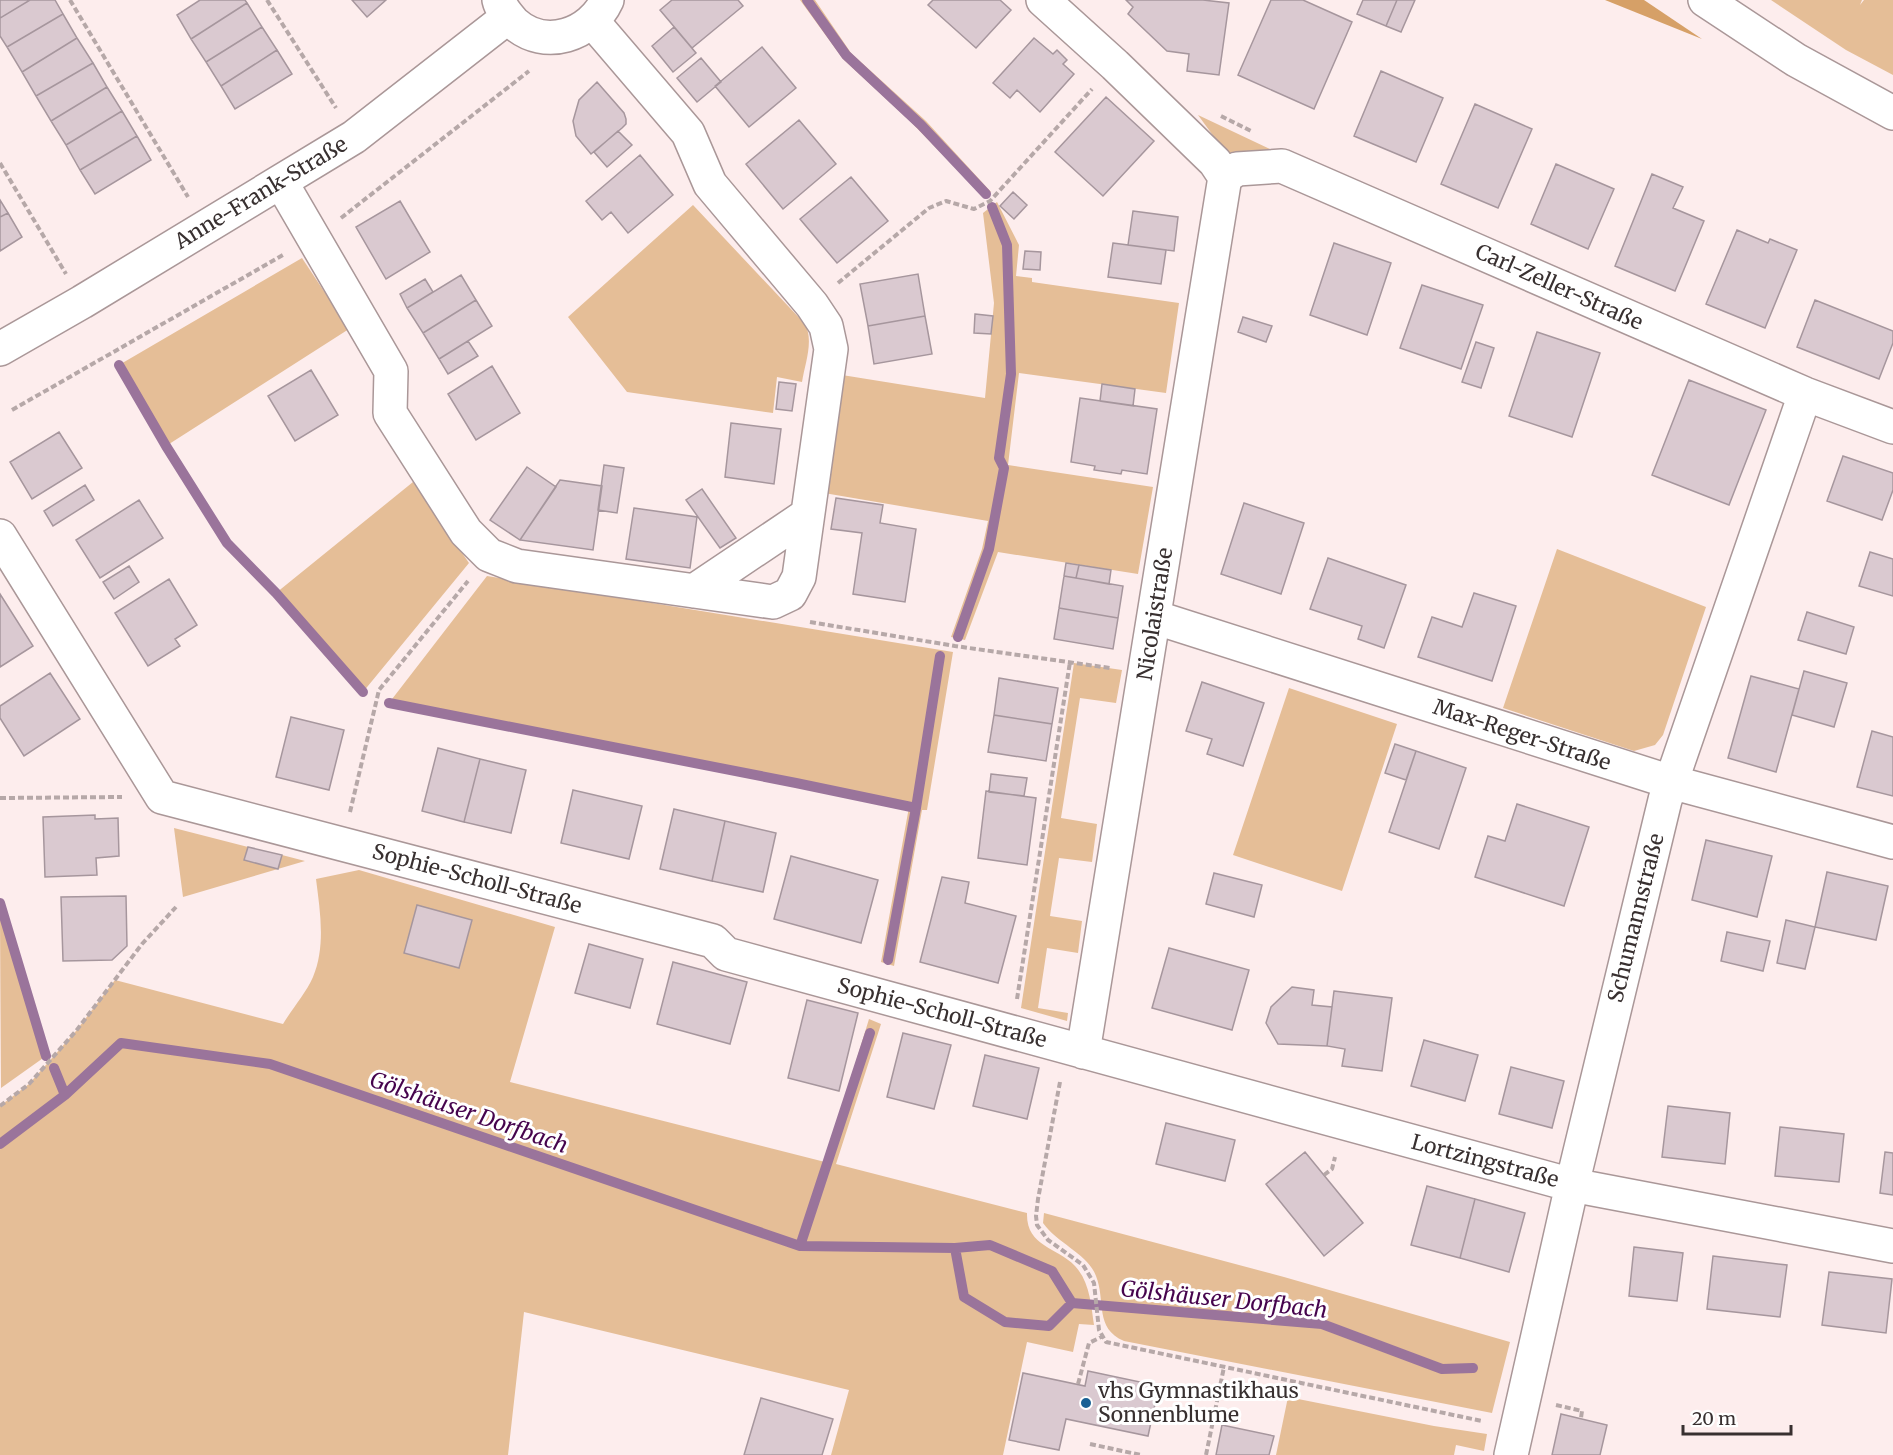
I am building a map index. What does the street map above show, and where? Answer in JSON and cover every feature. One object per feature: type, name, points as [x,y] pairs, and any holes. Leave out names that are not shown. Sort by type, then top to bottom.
[{"type":"street","points":[[1043,0],[1115,64],[1215,162],[1225,177]]},
{"type":"street","points":[[1070,0],[1083,35]]},
{"type":"street","points":[[1705,0],[1796,60],[1893,113]]},
{"type":"street","name":"Anne-Frank-Straße","points":[[0,349],[82,302],[354,137],[503,8],[520,27],[549,38],[572,33],[600,11]]},
{"type":"street","points":[[280,182],[391,370],[390,413],[466,532],[489,555],[517,566],[773,602],[790,594],[799,577],[831,349],[826,326],[812,304],[710,184],[688,132],[600,11]]},
{"type":"street","name":"Carl-Zeller-Straße","points":[[1225,177],[1237,169],[1282,166],[1805,394],[1893,427]]},
{"type":"street","name":"Nicolaistraße","points":[[1083,1052],[1225,177]]},
{"type":"street","name":"Schumannstraße","points":[[1511,1455],[1538,1401],[1533,1357],[1572,1185],[1671,782],[1805,394]]},
{"type":"street","points":[[694,591],[807,514]]},
{"type":"street","name":"Sophie-Scholl-Straße","points":[[0,536],[162,797],[713,941],[726,954],[1083,1052]]},
{"type":"street","name":"Max-Reger-Straße","points":[[1154,617],[1671,782],[1893,842]]},
{"type":"street","name":"Lortzingstraße","points":[[1083,1052],[1572,1185],[1893,1246]]},
{"type":"path","points":[[70,0],[205,226]]},
{"type":"path","points":[[267,0],[354,137]]},
{"type":"path","points":[[812,304],[929,208],[946,201],[974,209],[990,201],[1115,64]]},
{"type":"path","points":[[341,219],[529,71]]},
{"type":"path","points":[[1214,113],[1255,133]]},
{"type":"path","points":[[0,164],[46,242]]},
{"type":"path","points":[[12,410],[287,253]]},
{"type":"path","points":[[343,844],[380,690],[489,555]]},
{"type":"path","points":[[790,594],[810,622],[1122,670]]},
{"type":"path","points":[[1015,1011],[1070,662]]},
{"type":"path","points":[[0,798],[129,797]]},
{"type":"path","points":[[0,1106],[29,1084],[76,1031],[142,944],[176,907]]},
{"type":"path","points":[[1060,1077],[1038,1199],[1036,1225],[1048,1240],[1083,1265],[1094,1283],[1099,1330],[1106,1342],[1468,1418]]},
{"type":"path","points":[[1324,1176],[1332,1169],[1337,1151]]},
{"type":"path","points":[[1078,1384],[1089,1343],[1103,1336]]},
{"type":"path","points":[[1206,1455],[1224,1367]]},
{"type":"path","points":[[1538,1401],[1582,1411],[1581,1418]]},
{"type":"path","points":[[1090,1444],[1141,1455]]},
{"type":"shaded area","points":[[800,0],[815,0],[851,53],[926,121],[991,192],[982,195],[909,120],[843,59]]},
{"type":"shaded area","points":[[1605,0],[1644,0],[1702,39]]},
{"type":"shaded area","points":[[1771,0],[1862,0],[1860,5],[1864,0],[1893,0],[1893,75],[1846,50]]},
{"type":"shaded area","points":[[1198,115],[1274,151],[1228,156]]},
{"type":"shaded area","points":[[997,202],[1019,245],[1016,276],[1032,278],[1032,282],[1179,303],[1166,393],[1019,373],[1008,465],[1153,487],[1138,574],[998,552],[965,640],[951,637],[982,549],[988,521],[824,493],[842,375],[985,398],[994,303],[983,213]]},
{"type":"shaded area","points":[[693,205],[805,324],[808,331],[808,352],[802,382],[777,377],[773,413],[627,392],[568,317]]},
{"type":"shaded area","points":[[302,258],[349,329],[166,446],[119,365]]},
{"type":"shaded area","points":[[413,482],[469,563],[363,692],[276,593]]},
{"type":"shaded area","points":[[1557,549],[1706,607],[1663,735],[1655,745],[1634,751],[1503,708]]},
{"type":"shaded area","points":[[487,576],[953,652],[927,810],[922,810],[894,966],[881,962],[909,807],[389,703]]},
{"type":"shaded area","points":[[1074,663],[1122,670],[1116,703],[1080,698],[1061,818],[1097,824],[1092,862],[1059,858],[1050,916],[1082,921],[1078,953],[1047,948],[1038,1008],[1068,1013],[1067,1021],[1021,1008]]},
{"type":"shaded area","points":[[1289,688],[1397,724],[1342,891],[1233,855]]},
{"type":"shaded area","points":[[174,828],[248,847],[244,860],[278,869],[183,897]]},
{"type":"shaded area","points":[[282,855],[305,861],[278,869]]},
{"type":"shaded area","points":[[359,870],[555,927],[510,1082],[825,1162],[869,1019],[881,1024],[836,1164],[1027,1213],[1028,1224],[1037,1240],[1075,1266],[1084,1279],[1089,1294],[1094,1325],[1079,1324],[1073,1352],[1027,1342],[1003,1455],[831,1455],[849,1390],[524,1312],[508,1455],[0,1455],[0,1106],[29,1084],[76,1031],[115,980],[283,1024],[307,989],[320,953],[321,928],[316,879]]},
{"type":"shaded area","points":[[4,915],[46,1056],[1,1088],[0,917]]},
{"type":"shaded area","points":[[1044,1213],[1284,1277],[1510,1342],[1492,1413],[1124,1341],[1108,1329],[1099,1285],[1092,1268],[1049,1230],[1043,1223]]},
{"type":"shaded area","points":[[1288,1397],[1434,1426],[1487,1434],[1484,1451],[1456,1445],[1454,1455],[1276,1455]]},
{"type":"building","points":[[0,0],[30,0],[0,18]]},
{"type":"building","points":[[30,0],[55,0],[63,14],[7,47],[0,36],[0,18]]},
{"type":"building","points":[[200,0],[245,0],[247,3],[191,39],[177,15]]},
{"type":"building","points":[[352,0],[386,0],[367,17]]},
{"type":"building","points":[[672,0],[738,0],[743,6],[692,48],[660,10]]},
{"type":"building","points":[[933,0],[1000,0],[1011,10],[976,48],[928,5]]},
{"type":"building","points":[[1126,0],[1203,0],[1229,3],[1219,75],[1187,71],[1189,54],[1167,51],[1128,14],[1133,7]]},
{"type":"building","points":[[1271,0],[1303,0],[1352,22],[1314,109],[1238,75]]},
{"type":"building","points":[[1363,0],[1397,0],[1386,26],[1357,14]]},
{"type":"building","points":[[1397,0],[1415,0],[1401,32],[1386,26]]},
{"type":"building","points":[[247,3],[262,27],[206,62],[191,39]]},
{"type":"building","points":[[63,14],[77,38],[22,72],[7,47]]},
{"type":"building","points":[[262,27],[277,50],[221,86],[206,62]]},
{"type":"building","points":[[674,27],[696,53],[673,72],[652,46]]},
{"type":"building","points":[[77,38],[93,63],[36,96],[22,72]]},
{"type":"building","points":[[1034,38],[1053,54],[1057,50],[1067,60],[1063,64],[1074,74],[1040,112],[1017,90],[1010,98],[993,83]]},
{"type":"building","points":[[762,47],[796,88],[749,127],[715,86]]},
{"type":"building","points":[[277,50],[292,74],[235,109],[221,86]]},
{"type":"building","points":[[701,58],[721,82],[697,102],[677,78]]},
{"type":"building","points":[[93,63],[107,87],[51,121],[36,96]]},
{"type":"building","points":[[1381,71],[1443,98],[1416,162],[1354,136]]},
{"type":"building","points":[[597,82],[624,113],[626,124],[591,154],[576,136],[573,121],[579,100]]},
{"type":"building","points":[[107,87],[122,111],[66,145],[51,121]]},
{"type":"building","points":[[1106,97],[1154,141],[1103,196],[1055,152]]},
{"type":"building","points":[[1475,104],[1532,129],[1498,208],[1441,184]]},
{"type":"building","points":[[122,111],[137,136],[80,170],[66,145]]},
{"type":"building","points":[[799,120],[836,164],[783,209],[746,164]]},
{"type":"building","points":[[618,131],[632,145],[607,167],[594,152]]},
{"type":"building","points":[[137,136],[151,160],[95,194],[80,170]]},
{"type":"building","points":[[640,155],[673,195],[628,233],[611,212],[602,220],[586,201]]},
{"type":"building","points":[[1556,164],[1614,189],[1588,249],[1531,224]]},
{"type":"building","points":[[1652,174],[1683,187],[1673,208],[1704,221],[1675,291],[1615,266]]},
{"type":"building","points":[[851,177],[888,221],[837,263],[800,219]]},
{"type":"building","points":[[1013,192],[1027,205],[1014,219],[1000,206]]},
{"type":"building","points":[[0,200],[8,213],[0,217]]},
{"type":"building","points":[[400,201],[430,252],[386,279],[356,227]]},
{"type":"building","points":[[1133,211],[1178,217],[1174,251],[1128,245]]},
{"type":"building","points":[[8,213],[22,237],[0,251],[0,217]]},
{"type":"building","points":[[1737,230],[1768,243],[1770,239],[1797,250],[1765,328],[1706,304]]},
{"type":"building","points":[[1113,243],[1166,250],[1161,284],[1108,277]]},
{"type":"building","points":[[1334,243],[1391,263],[1367,335],[1310,315]]},
{"type":"building","points":[[1025,251],[1041,252],[1040,270],[1023,269]]},
{"type":"building","points":[[918,274],[925,316],[868,326],[860,284]]},
{"type":"building","points":[[461,275],[476,300],[423,333],[407,308]]},
{"type":"building","points":[[425,279],[433,292],[407,308],[400,294]]},
{"type":"building","points":[[1422,285],[1483,305],[1461,369],[1400,348]]},
{"type":"building","points":[[476,300],[492,326],[439,359],[423,333]]},
{"type":"building","points":[[1815,300],[1893,331],[1893,343],[1879,379],[1797,347]]},
{"type":"building","points":[[975,314],[993,316],[991,334],[974,333]]},
{"type":"building","points":[[925,316],[932,354],[874,364],[868,326]]},
{"type":"building","points":[[1243,317],[1272,326],[1266,342],[1238,332]]},
{"type":"building","points":[[1537,332],[1600,353],[1572,437],[1509,416]]},
{"type":"building","points":[[468,341],[478,356],[448,374],[439,359]]},
{"type":"building","points":[[1476,342],[1494,348],[1481,388],[1462,382]]},
{"type":"building","points":[[492,366],[520,413],[476,440],[448,394]]},
{"type":"building","points":[[311,370],[338,415],[295,441],[268,396]]},
{"type":"building","points":[[1689,380],[1766,410],[1729,505],[1652,475]]},
{"type":"building","points":[[779,382],[796,384],[792,411],[776,409]]},
{"type":"building","points":[[1102,384],[1135,389],[1133,406],[1100,401]]},
{"type":"building","points":[[1080,398],[1157,409],[1147,474],[1122,470],[1121,474],[1094,470],[1095,466],[1071,462]]},
{"type":"building","points":[[731,423],[781,429],[774,484],[725,477]]},
{"type":"building","points":[[59,432],[82,468],[32,499],[10,462]]},
{"type":"building","points":[[1843,456],[1893,473],[1893,490],[1882,520],[1827,501]]},
{"type":"building","points":[[604,465],[624,468],[617,513],[598,510]]},
{"type":"building","points":[[527,467],[556,487],[520,540],[490,520]]},
{"type":"building","points":[[560,480],[602,486],[593,550],[520,540]]},
{"type":"building","points":[[85,485],[94,500],[53,526],[44,511]]},
{"type":"building","points":[[702,489],[736,538],[720,548],[686,500]]},
{"type":"building","points":[[836,498],[883,505],[880,523],[916,529],[905,602],[853,594],[862,533],[831,529]]},
{"type":"building","points":[[139,500],[163,538],[100,578],[76,540]]},
{"type":"building","points":[[1244,503],[1304,523],[1281,594],[1221,574]]},
{"type":"building","points":[[634,508],[697,517],[690,568],[626,559]]},
{"type":"building","points":[[1870,552],[1893,559],[1893,596],[1859,586]]},
{"type":"building","points":[[1328,558],[1406,585],[1384,648],[1358,639],[1362,626],[1310,609]]},
{"type":"building","points":[[1066,563],[1079,565],[1076,578],[1064,576]]},
{"type":"building","points":[[1079,565],[1111,570],[1109,584],[1076,578]]},
{"type":"building","points":[[129,566],[139,582],[114,599],[103,582]]},
{"type":"building","points":[[1064,576],[1123,586],[1118,618],[1059,608]]},
{"type":"building","points":[[169,579],[197,625],[175,639],[180,646],[148,666],[115,613]]},
{"type":"building","points":[[1474,593],[1516,606],[1492,681],[1418,657],[1432,617],[1462,627]]},
{"type":"building","points":[[0,594],[33,646],[0,667]]},
{"type":"building","points":[[1059,608],[1118,618],[1113,649],[1054,639]]},
{"type":"building","points":[[1807,612],[1854,627],[1846,654],[1798,640]]},
{"type":"building","points":[[1804,671],[1847,683],[1834,727],[1792,715]]},
{"type":"building","points":[[50,673],[80,719],[24,756],[0,718],[0,706]]},
{"type":"building","points":[[1751,676],[1799,689],[1776,772],[1728,758]]},
{"type":"building","points":[[999,678],[1058,688],[1052,724],[994,715]]},
{"type":"building","points":[[1202,682],[1264,703],[1243,766],[1207,754],[1212,739],[1186,731]]},
{"type":"building","points":[[994,715],[1052,724],[1046,761],[988,752]]},
{"type":"building","points":[[291,717],[344,730],[329,790],[276,777]]},
{"type":"building","points":[[1872,731],[1893,737],[1893,796],[1857,787]]},
{"type":"building","points":[[1395,744],[1416,751],[1406,780],[1385,773]]},
{"type":"building","points":[[438,748],[480,759],[464,822],[422,811]]},
{"type":"building","points":[[1416,751],[1466,768],[1439,849],[1389,832]]},
{"type":"building","points":[[480,759],[526,770],[511,833],[464,822]]},
{"type":"building","points":[[991,774],[1027,778],[1024,796],[989,792]]},
{"type":"building","points":[[573,790],[642,806],[629,859],[561,843]]},
{"type":"building","points":[[986,791],[1036,798],[1027,865],[978,858]]},
{"type":"building","points":[[1517,804],[1589,827],[1564,906],[1475,877],[1488,836],[1505,841]]},
{"type":"building","points":[[674,809],[725,821],[712,881],[660,869]]},
{"type":"building","points":[[95,815],[95,819],[118,818],[119,856],[96,858],[97,875],[45,877],[43,817]]},
{"type":"building","points":[[725,821],[776,833],[763,892],[712,881]]},
{"type":"building","points":[[1706,840],[1772,856],[1757,917],[1692,900]]},
{"type":"building","points":[[248,847],[282,855],[278,869],[244,860]]},
{"type":"building","points":[[791,856],[878,880],[861,943],[774,919]]},
{"type":"building","points":[[1827,872],[1888,886],[1876,940],[1815,927]]},
{"type":"building","points":[[1214,873],[1262,885],[1254,917],[1206,904]]},
{"type":"building","points":[[942,877],[969,882],[965,903],[1016,916],[998,983],[920,962]]},
{"type":"building","points":[[126,896],[127,946],[112,960],[63,961],[61,897]]},
{"type":"building","points":[[417,905],[472,920],[459,968],[404,953]]},
{"type":"building","points":[[1786,920],[1815,927],[1805,969],[1777,963]]},
{"type":"building","points":[[1727,932],[1770,941],[1763,971],[1721,961]]},
{"type":"building","points":[[589,944],[643,959],[630,1008],[575,993]]},
{"type":"building","points":[[1169,948],[1249,970],[1232,1030],[1152,1008]]},
{"type":"building","points":[[673,962],[747,982],[730,1044],[657,1024]]},
{"type":"building","points":[[1292,987],[1314,990],[1312,1005],[1332,1007],[1327,1046],[1278,1044],[1266,1023],[1271,1007]]},
{"type":"building","points":[[1334,991],[1392,998],[1382,1071],[1342,1066],[1345,1049],[1327,1046]]},
{"type":"building","points":[[807,1000],[858,1013],[839,1091],[788,1078]]},
{"type":"building","points":[[903,1033],[951,1045],[934,1109],[887,1097]]},
{"type":"building","points":[[1424,1040],[1478,1055],[1465,1101],[1411,1086]]},
{"type":"building","points":[[985,1055],[1039,1068],[1027,1119],[973,1106]]},
{"type":"building","points":[[1511,1067],[1564,1081],[1552,1128],[1499,1114]]},
{"type":"building","points":[[1668,1106],[1730,1113],[1725,1164],[1662,1157]]},
{"type":"building","points":[[1166,1123],[1235,1140],[1225,1181],[1156,1164]]},
{"type":"building","points":[[1780,1127],[1844,1134],[1839,1182],[1775,1176]]},
{"type":"building","points":[[1305,1152],[1363,1223],[1324,1256],[1266,1184]]},
{"type":"building","points":[[1885,1152],[1893,1153],[1893,1195],[1880,1193]]},
{"type":"building","points":[[1427,1186],[1475,1199],[1460,1258],[1411,1245]]},
{"type":"building","points":[[1475,1199],[1525,1213],[1509,1272],[1460,1258]]},
{"type":"building","points":[[1634,1247],[1683,1253],[1677,1301],[1629,1296]]},
{"type":"building","points":[[1713,1256],[1787,1265],[1780,1317],[1707,1309]]},
{"type":"building","points":[[1829,1272],[1892,1279],[1886,1333],[1822,1325]]},
{"type":"building","name":"vhs Gymnastikhaus Sonnenblume","points":[[1088,1371],[1159,1386],[1148,1436],[1066,1419],[1059,1450],[1009,1440],[1023,1373],[1085,1386]]},
{"type":"building","points":[[761,1398],[833,1419],[822,1455],[744,1455]]},
{"type":"building","points":[[1561,1414],[1607,1425],[1600,1455],[1552,1455]]},
{"type":"building","points":[[1222,1425],[1274,1436],[1269,1455],[1216,1455]]},
{"type":"waterway","points":[[807,0],[846,55],[921,125],[986,194]]},
{"type":"waterway","points":[[958,637],[989,549],[1004,468],[999,458],[1011,374],[1007,245],[992,207]]},
{"type":"waterway","points":[[119,365],[166,446],[227,543],[276,593],[363,692]]},
{"type":"waterway","points":[[888,960],[916,808],[940,656]]},
{"type":"waterway","points":[[389,703],[916,808]]},
{"type":"waterway","points":[[0,903],[46,1056]]},
{"type":"waterway","points":[[800,1246],[870,1033]]},
{"type":"waterway","name":"Gölshäuser Dorfbach","points":[[0,1144],[65,1095],[121,1043],[270,1064],[800,1246],[955,1248],[990,1245],[1052,1271],[1072,1303],[1322,1324],[1442,1369],[1473,1368]]},
{"type":"waterway","points":[[54,1068],[65,1095]]},
{"type":"waterway","name":"Gölshäuser Dorfbach","points":[[955,1248],[964,1297],[1005,1322],[1049,1326],[1072,1303]]},
{"type":"place","name":"vhs Gymnastikhaus Sonnenblume","points":[[1086,1403]]}]
